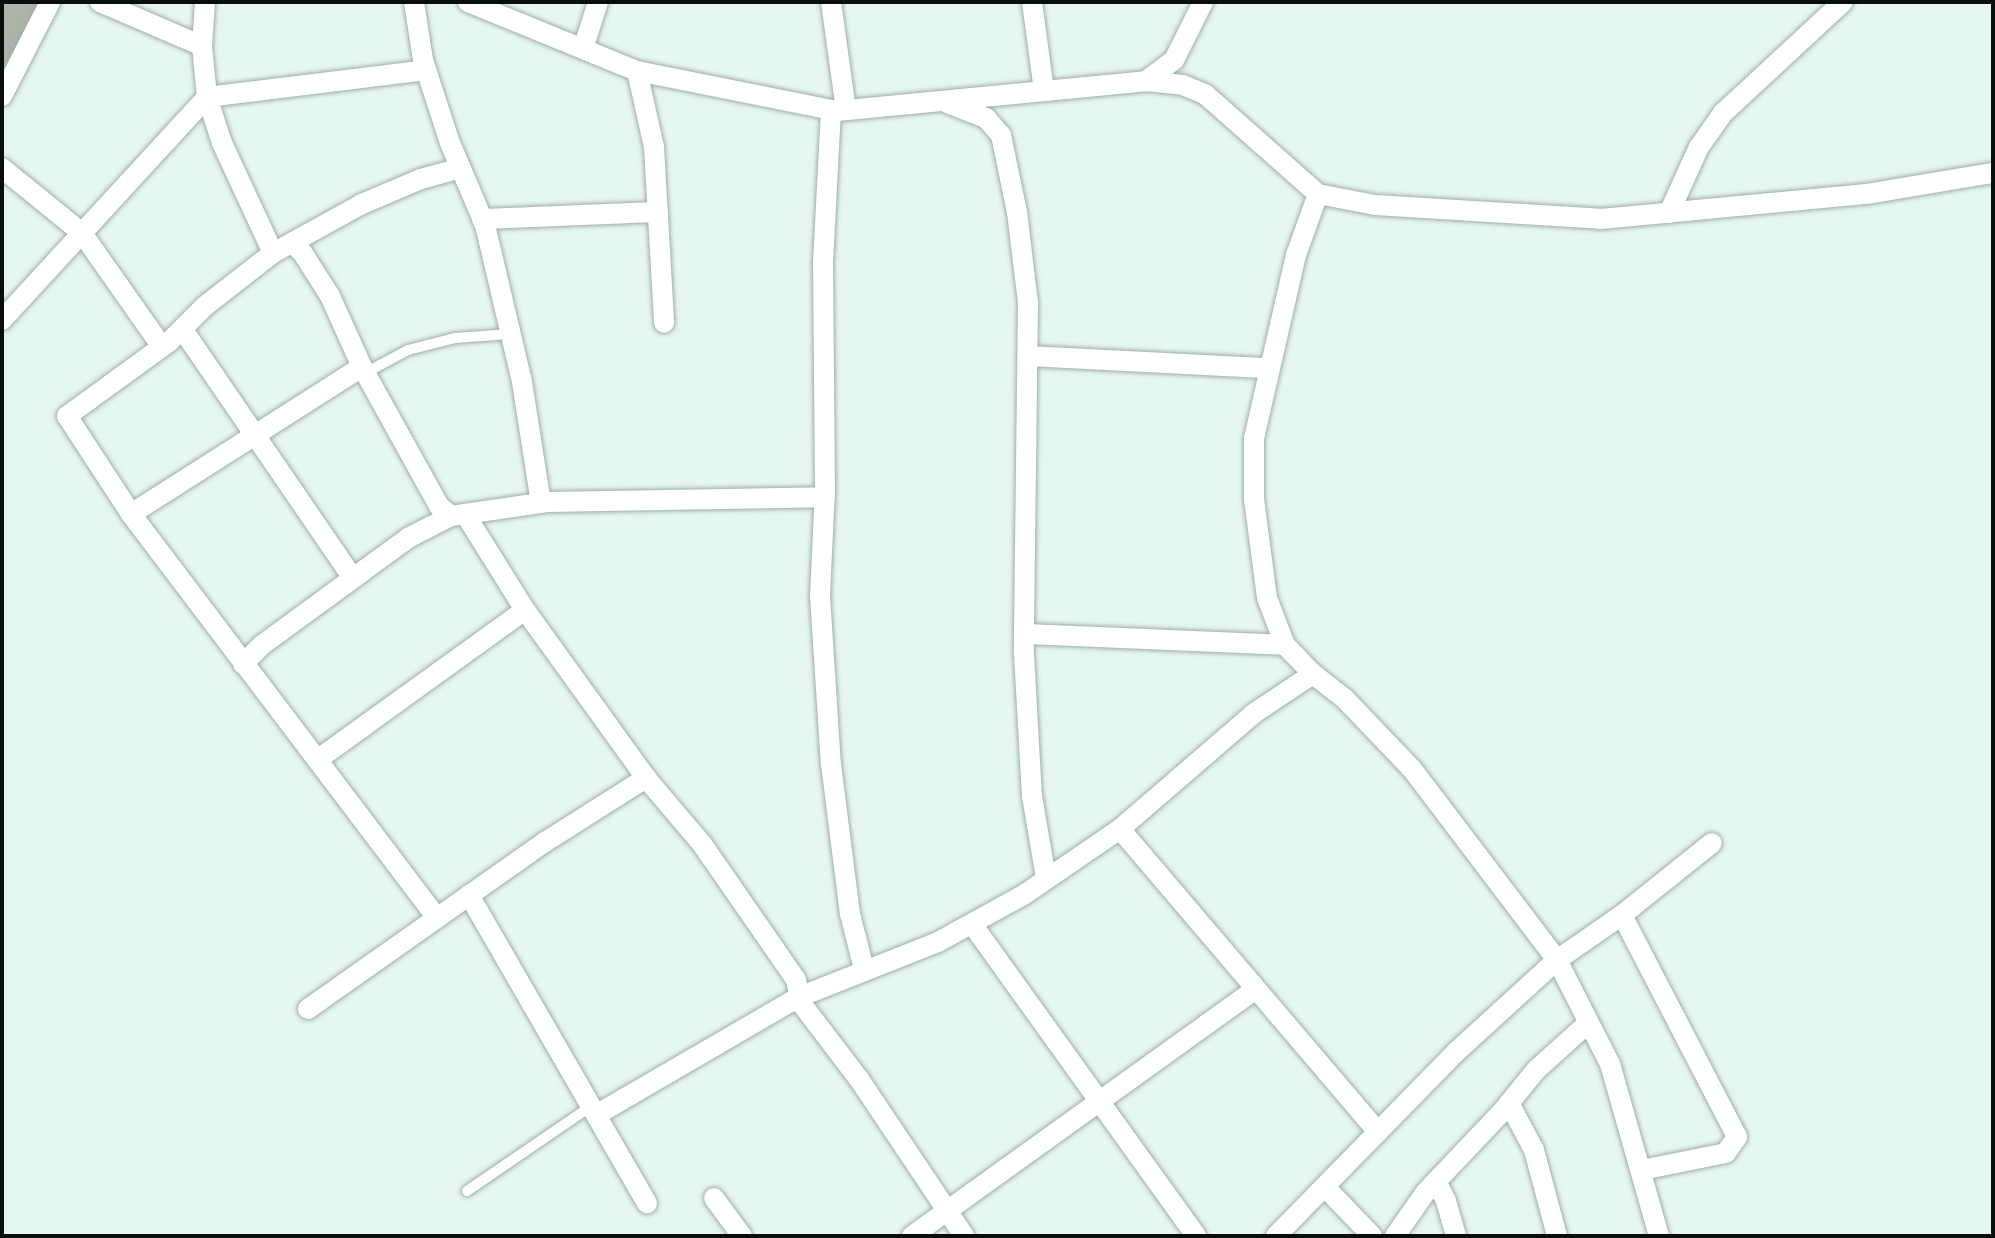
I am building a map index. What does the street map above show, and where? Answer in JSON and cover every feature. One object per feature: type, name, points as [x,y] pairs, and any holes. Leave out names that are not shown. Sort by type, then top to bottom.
[{"type":"street","points":[[2,96],[50,2]]},
{"type":"street","points":[[100,2],[202,46]]},
{"type":"street","points":[[205,2],[202,46],[207,97],[244,195],[273,253]]},
{"type":"street","points":[[414,2],[418,43],[426,70],[482,219],[533,440],[541,503]]},
{"type":"street","points":[[468,2],[637,71],[838,110],[1146,81],[1183,85],[1206,95],[1318,194],[1375,205],[1586,218],[1867,194],[1993,173]]},
{"type":"street","points":[[583,49],[598,2]]},
{"type":"street","points":[[831,2],[838,110],[823,261],[825,497],[820,596],[825,704],[850,914],[864,969]]},
{"type":"street","points":[[1032,2],[1044,91]]},
{"type":"street","points":[[1146,81],[1174,60],[1203,2]]},
{"type":"street","points":[[1669,213],[1699,147],[1723,113],[1843,2]]},
{"type":"street","points":[[2,320],[207,97],[426,70]]},
{"type":"street","points":[[637,71],[654,147],[664,323]]},
{"type":"street","points":[[941,101],[986,118],[1001,135],[1017,212],[1028,303],[1024,634],[1032,796],[1046,878]]},
{"type":"street","points":[[2,168],[82,233],[162,347]]},
{"type":"street","points":[[437,918],[131,514],[67,416],[162,347],[205,306],[273,253],[362,204],[421,179],[461,168]]},
{"type":"street","points":[[1318,194],[1296,255],[1254,439],[1254,499],[1267,598],[1285,645],[1313,674],[1345,699],[1412,769],[1557,960],[1610,1064],[1659,1236]]},
{"type":"street","points":[[482,219],[658,212]]},
{"type":"street","points":[[292,243],[302,252],[330,296],[363,370],[439,506],[458,515],[646,778],[702,844],[796,980],[799,997],[964,1236]]},
{"type":"street","points":[[183,330],[353,578]]},
{"type":"street","points":[[1028,356],[1268,368]]},
{"type":"street","points":[[131,514],[363,370]]},
{"type":"street","points":[[243,664],[262,645],[408,538],[458,515],[541,503],[825,497]]},
{"type":"street","points":[[317,760],[525,610]]},
{"type":"street","points":[[1024,634],[1285,645]]},
{"type":"street","points":[[594,1110],[799,997],[938,942],[972,924],[1120,829],[1253,714],[1313,674]]},
{"type":"street","points":[[308,1009],[469,895],[646,778]]},
{"type":"street","points":[[1120,829],[1378,1132]]},
{"type":"street","points":[[1276,1236],[1455,1053],[1557,960],[1622,915],[1712,843]]},
{"type":"street","points":[[469,895],[647,1203]]},
{"type":"street","points":[[1622,915],[1737,1137],[1726,1153],[1642,1170]]},
{"type":"street","points":[[972,924],[1196,1236]]},
{"type":"street","points":[[912,1236],[1256,989]]},
{"type":"street","points":[[1395,1236],[1436,1181],[1536,1070],[1587,1024]]},
{"type":"street","points":[[1509,1103],[1534,1150],[1557,1236]]},
{"type":"street","points":[[1436,1181],[1446,1201],[1456,1236]]},
{"type":"street","points":[[1326,1188],[1372,1236]]},
{"type":"street","points":[[714,1198],[742,1236]]},
{"type":"lane","points":[[363,370],[408,350],[455,338],[510,334]]},
{"type":"lane","points":[[467,1191],[594,1110]]},
{"type":"building","points":[[2,2],[46,2],[2,79]]}]
